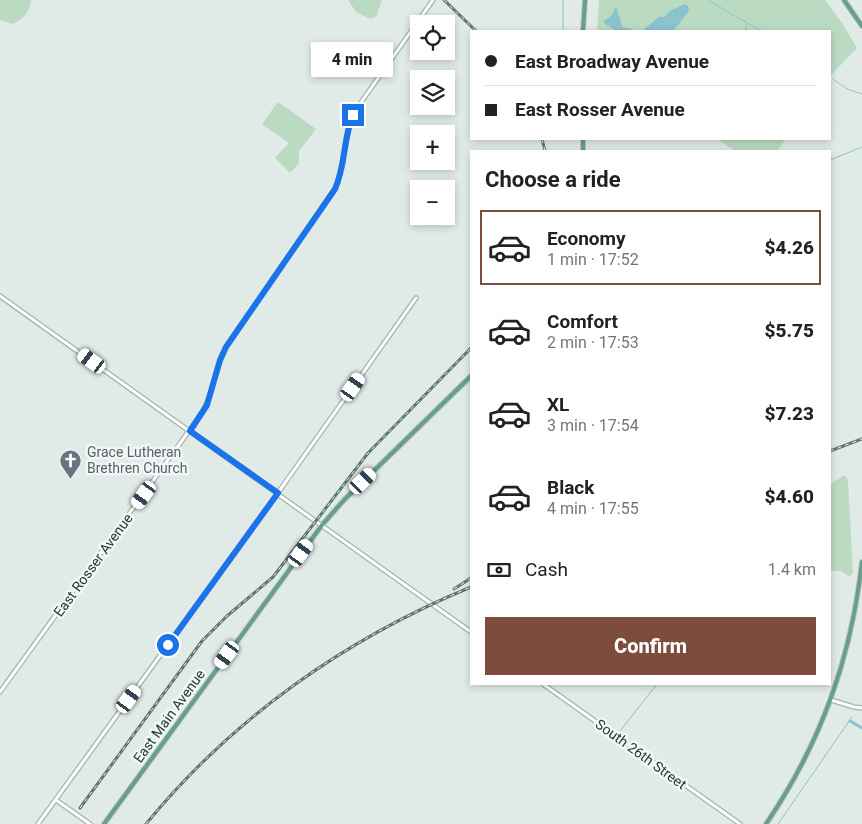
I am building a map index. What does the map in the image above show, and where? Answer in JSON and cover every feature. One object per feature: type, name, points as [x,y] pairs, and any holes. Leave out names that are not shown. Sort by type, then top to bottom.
[{"type":"main road","points":[[583,30],[584,0]]},
{"type":"main road","points":[[844,0],[862,26]]},
{"type":"main road","name":"East Main Avenue","points":[[104,824],[322,525],[344,500],[470,377]]},
{"type":"main road","points":[[766,824],[786,794],[804,761],[831,700],[851,629],[862,562]]},
{"type":"street","name":"East Rosser Avenue","points":[[0,692],[207,405],[220,360],[226,347],[335,189],[342,171],[348,128],[355,111],[433,0]]},
{"type":"street","points":[[0,296],[470,631]]},
{"type":"street","points":[[38,824],[278,493],[416,298]]},
{"type":"street","name":"South 26th Street","points":[[545,685],[740,824]]},
{"type":"street","points":[[831,700],[862,708]]},
{"type":"street","points":[[56,800],[90,824]]},
{"type":"green space","points":[[0,0],[31,0],[31,4],[25,15],[13,24],[0,20]]},
{"type":"green space","points":[[348,0],[382,0],[376,17],[370,19],[356,12]]},
{"type":"green space","points":[[599,0],[825,0],[857,48],[831,75],[831,30],[597,30]]},
{"type":"green space","points":[[278,102],[316,129],[299,151],[299,163],[290,173],[275,158],[289,143],[262,124]]},
{"type":"green space","points":[[718,140],[785,140],[778,150],[734,150]]},
{"type":"green space","points":[[843,476],[846,476],[848,481],[853,573],[850,577],[841,571],[831,571],[831,483]]},
{"type":"water","points":[[685,4],[688,6],[689,11],[674,30],[644,30],[659,17],[664,17],[670,11]]},
{"type":"water","points":[[616,7],[622,27],[635,30],[614,30],[604,23]]},
{"type":"waterway","points":[[563,0],[563,30]]},
{"type":"waterway","points":[[708,0],[760,30]]},
{"type":"waterway","points":[[746,25],[746,30]]},
{"type":"waterway","points":[[833,79],[847,89],[862,94]]},
{"type":"waterway","points":[[831,160],[862,147]]},
{"type":"waterway","points":[[620,731],[656,685]]},
{"type":"waterway","points":[[778,824],[852,717]]},
{"type":"waterway","points":[[850,721],[862,728]]},
{"type":"railway","points":[[444,0],[475,30]]},
{"type":"railway","points":[[542,140],[545,150]]},
{"type":"railway","points":[[80,808],[202,641],[227,616],[273,577],[368,453],[470,349]]},
{"type":"railway","points":[[831,451],[862,439]]},
{"type":"railway","points":[[454,589],[470,579]]},
{"type":"railway","points":[[146,824],[216,750],[254,716],[294,685],[379,631],[470,587]]},
{"type":"place","name":"Grace Lutheran Brethren Church","points":[[71,479]]},
{"type":"route","points":[[168,645],[278,493],[190,431],[207,405],[217,368],[231,338],[335,189],[342,171],[347,132],[353,115]]}]
